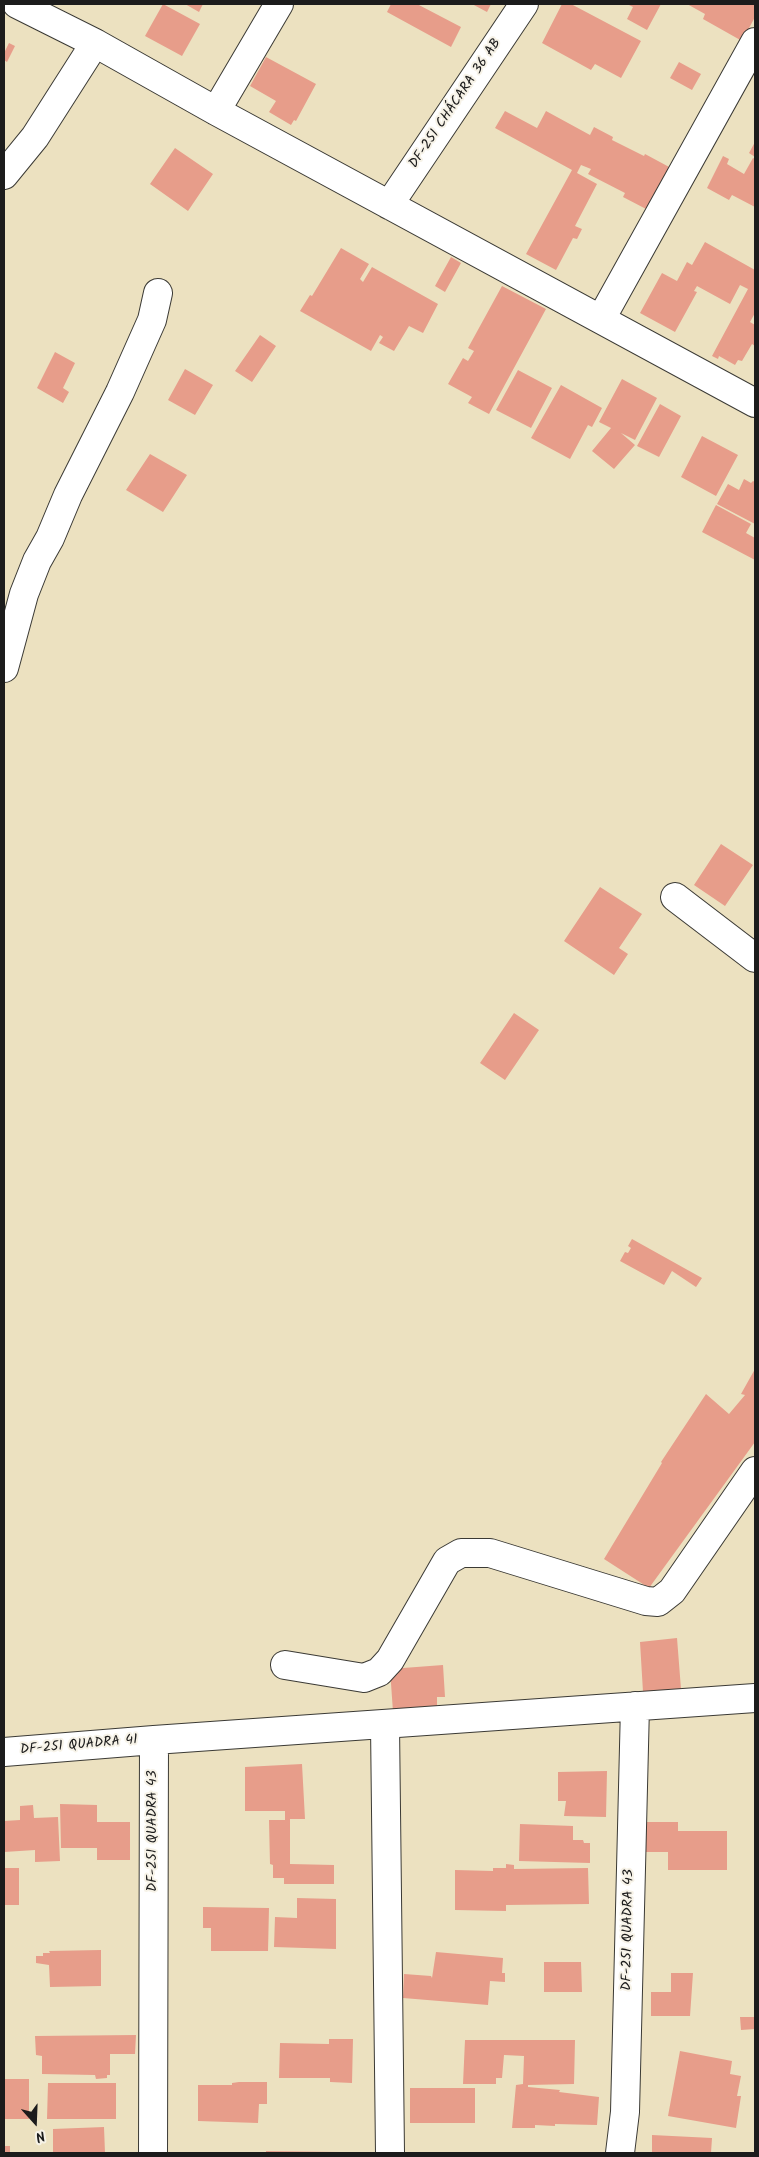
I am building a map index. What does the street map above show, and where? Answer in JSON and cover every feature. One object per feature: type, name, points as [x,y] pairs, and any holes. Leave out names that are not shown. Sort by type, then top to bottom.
[{"type":"street","points":[[216,111],[280,4]]},
{"type":"street","name":"DF-251 CHÁCARA 36 AB","points":[[388,205],[524,4]]},
{"type":"street","points":[[24,6],[755,403]]},
{"type":"street","points":[[601,319],[755,42]]},
{"type":"street","points":[[4,175],[35,137],[95,43]]},
{"type":"street","points":[[4,668],[24,594],[37,561],[50,538],[68,495],[120,392],[152,320],[158,293]]},
{"type":"street","points":[[675,897],[755,958]]},
{"type":"street","points":[[285,1665],[364,1678],[379,1672],[390,1660],[447,1562],[461,1553],[490,1553],[646,1601],[658,1602],[672,1591],[755,1471]]},
{"type":"street","points":[[154,1740],[755,1698]]},
{"type":"street","name":"DF-251 QUADRA 43","points":[[620,2153],[625,2112],[634,1706]]},
{"type":"street","points":[[385,1725],[390,2153]]},
{"type":"street","name":"DF-251 QUADRA 43","points":[[153,2153],[154,1740]]},
{"type":"street","name":"DF-251 QUADRA 41","points":[[4,1752],[154,1740]]},
{"type":"building","points":[[163,4],[200,24],[182,56],[145,36]]},
{"type":"building","points":[[185,4],[203,4],[199,12]]},
{"type":"building","points":[[391,4],[417,4],[461,27],[451,47],[387,12]]},
{"type":"building","points":[[472,4],[491,4],[487,12]]},
{"type":"building","points":[[562,4],[571,4],[641,41],[621,78],[595,64],[591,70],[542,43]]},
{"type":"building","points":[[627,4],[661,4],[647,30],[627,19],[633,7]]},
{"type":"building","points":[[687,4],[755,4],[755,17],[742,41],[703,19],[705,14]]},
{"type":"building","points":[[9,43],[15,46],[7,62],[4,60],[4,53]]},
{"type":"building","points":[[266,57],[316,84],[296,121],[294,120],[291,125],[269,112],[276,101],[250,86]]},
{"type":"building","points":[[679,62],[701,74],[692,90],[670,78]]},
{"type":"building","points":[[505,111],[537,128],[546,111],[590,135],[594,127],[613,137],[612,140],[644,156],[645,154],[671,168],[648,210],[623,197],[625,193],[588,174],[591,169],[581,165],[577,173],[597,184],[575,226],[582,229],[577,239],[573,238],[556,270],[526,254],[572,170],[495,128]]},
{"type":"building","points":[[755,142],[755,157],[749,153]]},
{"type":"building","points":[[175,148],[213,174],[188,211],[150,184]]},
{"type":"building","points":[[723,156],[729,159],[727,164],[744,174],[753,158],[755,159],[755,207],[732,195],[729,200],[707,188]]},
{"type":"building","points":[[705,242],[755,270],[755,313],[750,322],[755,325],[755,346],[752,344],[742,361],[738,360],[735,365],[719,356],[718,359],[712,356],[748,289],[740,285],[730,304],[697,286],[694,291],[697,292],[675,332],[640,313],[662,273],[677,281],[687,262],[692,265]]},
{"type":"building","points":[[341,248],[369,264],[360,279],[363,282],[372,267],[438,304],[423,333],[409,326],[394,351],[379,343],[383,337],[380,335],[371,351],[300,311],[310,295],[312,296]]},
{"type":"building","points":[[451,257],[461,263],[445,292],[435,286]]},
{"type":"building","points":[[502,286],[546,309],[489,414],[468,403],[472,397],[448,384],[463,358],[468,361],[474,351],[468,348]]},
{"type":"building","points":[[260,335],[276,346],[252,382],[235,371]]},
{"type":"building","points":[[55,352],[75,363],[63,388],[69,392],[63,403],[37,388]]},
{"type":"building","points":[[185,369],[213,385],[195,415],[168,400]]},
{"type":"building","points":[[518,370],[552,388],[531,428],[496,410]]},
{"type":"building","points":[[622,379],[657,398],[635,440],[621,433],[635,445],[614,469],[592,451],[611,428],[599,422]]},
{"type":"building","points":[[561,385],[602,408],[592,427],[588,425],[570,459],[531,438]]},
{"type":"building","points":[[660,404],[681,416],[659,457],[637,446]]},
{"type":"building","points":[[702,436],[738,455],[716,496],[681,477]]},
{"type":"building","points":[[150,454],[187,475],[163,512],[126,490]]},
{"type":"building","points":[[744,479],[751,483],[755,482],[755,524],[717,504],[728,484],[739,490]]},
{"type":"building","points":[[716,505],[751,524],[746,533],[755,538],[755,560],[702,532]]},
{"type":"building","points":[[721,844],[753,865],[725,906],[694,885]]},
{"type":"building","points":[[600,887],[642,914],[619,948],[628,954],[614,975],[564,941]]},
{"type":"building","points":[[514,1013],[539,1030],[505,1080],[480,1063]]},
{"type":"building","points":[[632,1239],[702,1278],[696,1287],[672,1271],[664,1285],[620,1261],[625,1252],[628,1253],[631,1248],[628,1246]]},
{"type":"building","points":[[755,1369],[755,1442],[649,1588],[604,1559],[661,1462],[706,1394],[729,1414],[745,1395],[741,1394]]},
{"type":"building","points":[[677,1638],[681,1689],[643,1692],[640,1642]]},
{"type":"building","points":[[443,1665],[445,1697],[437,1697],[437,1709],[393,1712],[390,1669]]},
{"type":"building","points":[[302,1764],[305,1819],[290,1819],[290,1864],[334,1865],[334,1884],[284,1884],[284,1878],[273,1878],[273,1865],[270,1864],[269,1820],[285,1820],[285,1811],[245,1811],[245,1767]]},
{"type":"building","points":[[607,1771],[606,1817],[564,1816],[566,1801],[558,1801],[558,1772]]},
{"type":"building","points":[[60,1804],[97,1805],[97,1822],[130,1822],[130,1860],[97,1860],[97,1848],[61,1848]]},
{"type":"building","points":[[33,1805],[34,1818],[58,1817],[60,1861],[35,1862],[35,1850],[4,1852],[4,1821],[20,1820],[20,1806]]},
{"type":"building","points":[[643,1822],[678,1822],[678,1831],[727,1831],[727,1870],[668,1870],[668,1852],[643,1852]]},
{"type":"building","points":[[520,1824],[573,1826],[573,1840],[583,1840],[584,1843],[590,1843],[590,1863],[519,1861]]},
{"type":"building","points":[[506,1864],[514,1865],[514,1869],[588,1868],[589,1904],[506,1905],[506,1911],[455,1910],[455,1870],[493,1871],[493,1868],[506,1868]]},
{"type":"building","points":[[4,1868],[19,1868],[19,1905],[4,1905]]},
{"type":"building","points":[[297,1898],[336,1899],[336,1949],[274,1947],[275,1917],[297,1918]]},
{"type":"building","points":[[203,1907],[269,1908],[268,1951],[211,1951],[211,1928],[203,1928]]},
{"type":"building","points":[[101,1950],[101,1986],[50,1987],[49,1965],[36,1963],[36,1956],[43,1956],[43,1953],[50,1953],[49,1951]]},
{"type":"building","points":[[436,1952],[503,1958],[502,1973],[505,1973],[505,1982],[490,1981],[488,2005],[403,1998],[404,1974],[431,1976],[432,1978]]},
{"type":"building","points":[[544,1962],[581,1962],[582,1992],[544,1992]]},
{"type":"building","points":[[671,1973],[693,1973],[690,2016],[651,2016],[651,1992],[671,1992]]},
{"type":"building","points":[[740,2017],[755,2017],[755,2029],[741,2030]]},
{"type":"building","points":[[136,2035],[135,2054],[110,2054],[110,2075],[107,2075],[107,2078],[96,2079],[95,2075],[42,2074],[42,2056],[36,2055],[35,2036]]},
{"type":"building","points":[[329,2039],[353,2039],[352,2083],[330,2082],[330,2078],[279,2078],[280,2043],[329,2044]]},
{"type":"building","points":[[465,2040],[575,2040],[574,2084],[528,2085],[528,2087],[599,2097],[597,2125],[555,2124],[555,2126],[535,2125],[535,2128],[512,2128],[516,2085],[523,2084],[524,2056],[504,2055],[502,2078],[496,2078],[496,2084],[463,2084]]},
{"type":"building","points":[[680,2051],[732,2061],[730,2074],[741,2076],[737,2096],[741,2096],[736,2128],[668,2116]]},
{"type":"building","points":[[4,2079],[29,2079],[29,2119],[4,2119]]},
{"type":"building","points":[[267,2082],[267,2104],[259,2104],[258,2123],[198,2121],[198,2085],[232,2085],[232,2083]]},
{"type":"building","points":[[48,2083],[116,2083],[116,2119],[47,2119]]},
{"type":"building","points":[[410,2088],[475,2088],[475,2123],[410,2123]]},
{"type":"building","points":[[104,2127],[105,2153],[53,2153],[53,2129]]},
{"type":"building","points":[[652,2135],[712,2138],[711,2153],[652,2153]]},
{"type":"building","points":[[4,2146],[10,2146],[10,2153],[4,2153]]},
{"type":"building","points":[[266,2151],[341,2152],[341,2153],[266,2153]]}]
